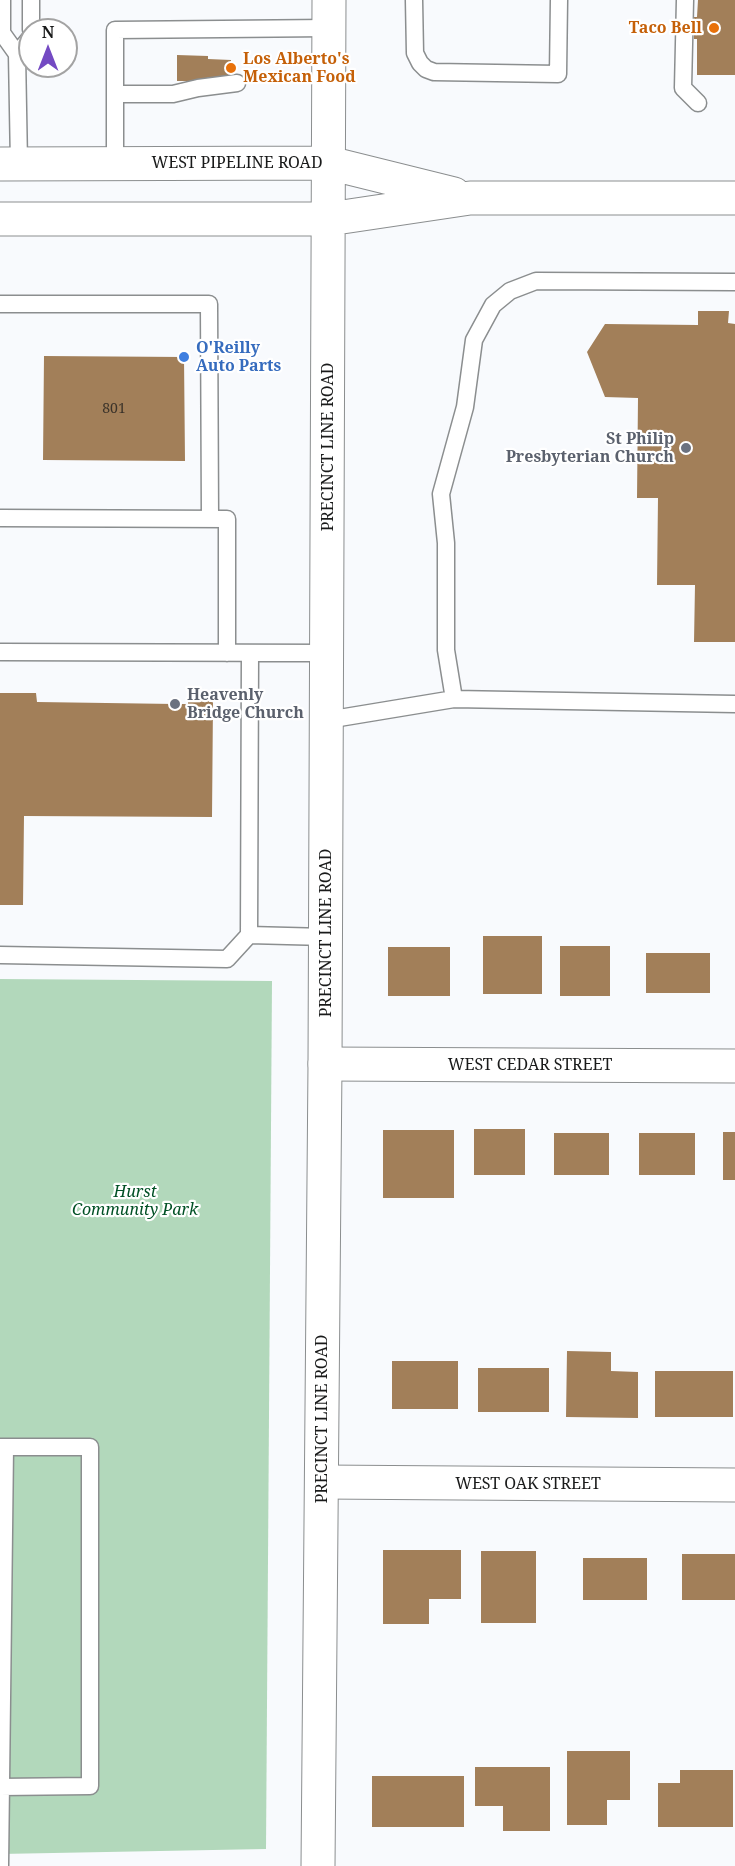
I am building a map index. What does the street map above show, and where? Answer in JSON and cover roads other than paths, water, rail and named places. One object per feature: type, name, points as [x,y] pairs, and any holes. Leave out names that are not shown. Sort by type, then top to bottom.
[{"type":"main road","name":"PRECINCT LINE ROAD","points":[[318,1866],[326,937],[329,14]]},
{"type":"main road","name":"WEST PIPELINE ROAD","points":[[10,164],[329,163],[470,198]]},
{"type":"main road","name":"WEST PIPELINE ROAD","points":[[0,219],[329,219],[470,198],[735,198]]},
{"type":"main road","name":"WEST CEDAR STREET","points":[[325,1064],[735,1066]]},
{"type":"main road","name":"WEST OAK STREET","points":[[322,1482],[735,1485]]},
{"type":"lane","points":[[2,0],[2,33],[17,54],[10,164]]},
{"type":"lane","points":[[31,0],[31,18]]},
{"type":"lane","points":[[414,0],[415,53],[426,69],[434,72],[558,74],[559,0]]},
{"type":"lane","points":[[685,0],[683,88],[698,103]]},
{"type":"lane","points":[[115,164],[115,30],[329,14]]},
{"type":"lane","points":[[115,94],[173,94],[237,83]]},
{"type":"lane","points":[[454,699],[446,650],[446,543],[441,494],[465,407],[474,340],[493,305],[510,291],[536,281],[735,282]]},
{"type":"lane","points":[[0,304],[209,304],[210,519]]},
{"type":"lane","points":[[0,518],[227,519],[227,653]]},
{"type":"lane","points":[[0,652],[327,653]]},
{"type":"lane","points":[[0,955],[227,959],[249,935],[250,653]]},
{"type":"lane","points":[[327,720],[454,699],[735,704]]},
{"type":"lane","points":[[249,935],[326,937]]},
{"type":"lane","points":[[0,1866],[2,1447],[90,1448],[90,1786],[1,1787]]},
{"type":"place","name":"Taco Bell","points":[[714,28]]},
{"type":"place","name":"Los Alberto's Mexican Food","points":[[231,68]]},
{"type":"place","name":"O'Reilly Auto Parts","points":[[184,357]]},
{"type":"place","name":"St Philip Presbyterian Church","points":[[686,448]]},
{"type":"place","name":"Heavenly Bridge Church","points":[[175,704]]},
{"type":"park label","name":"Hurst Community Park","points":[[135,1201]]}]
